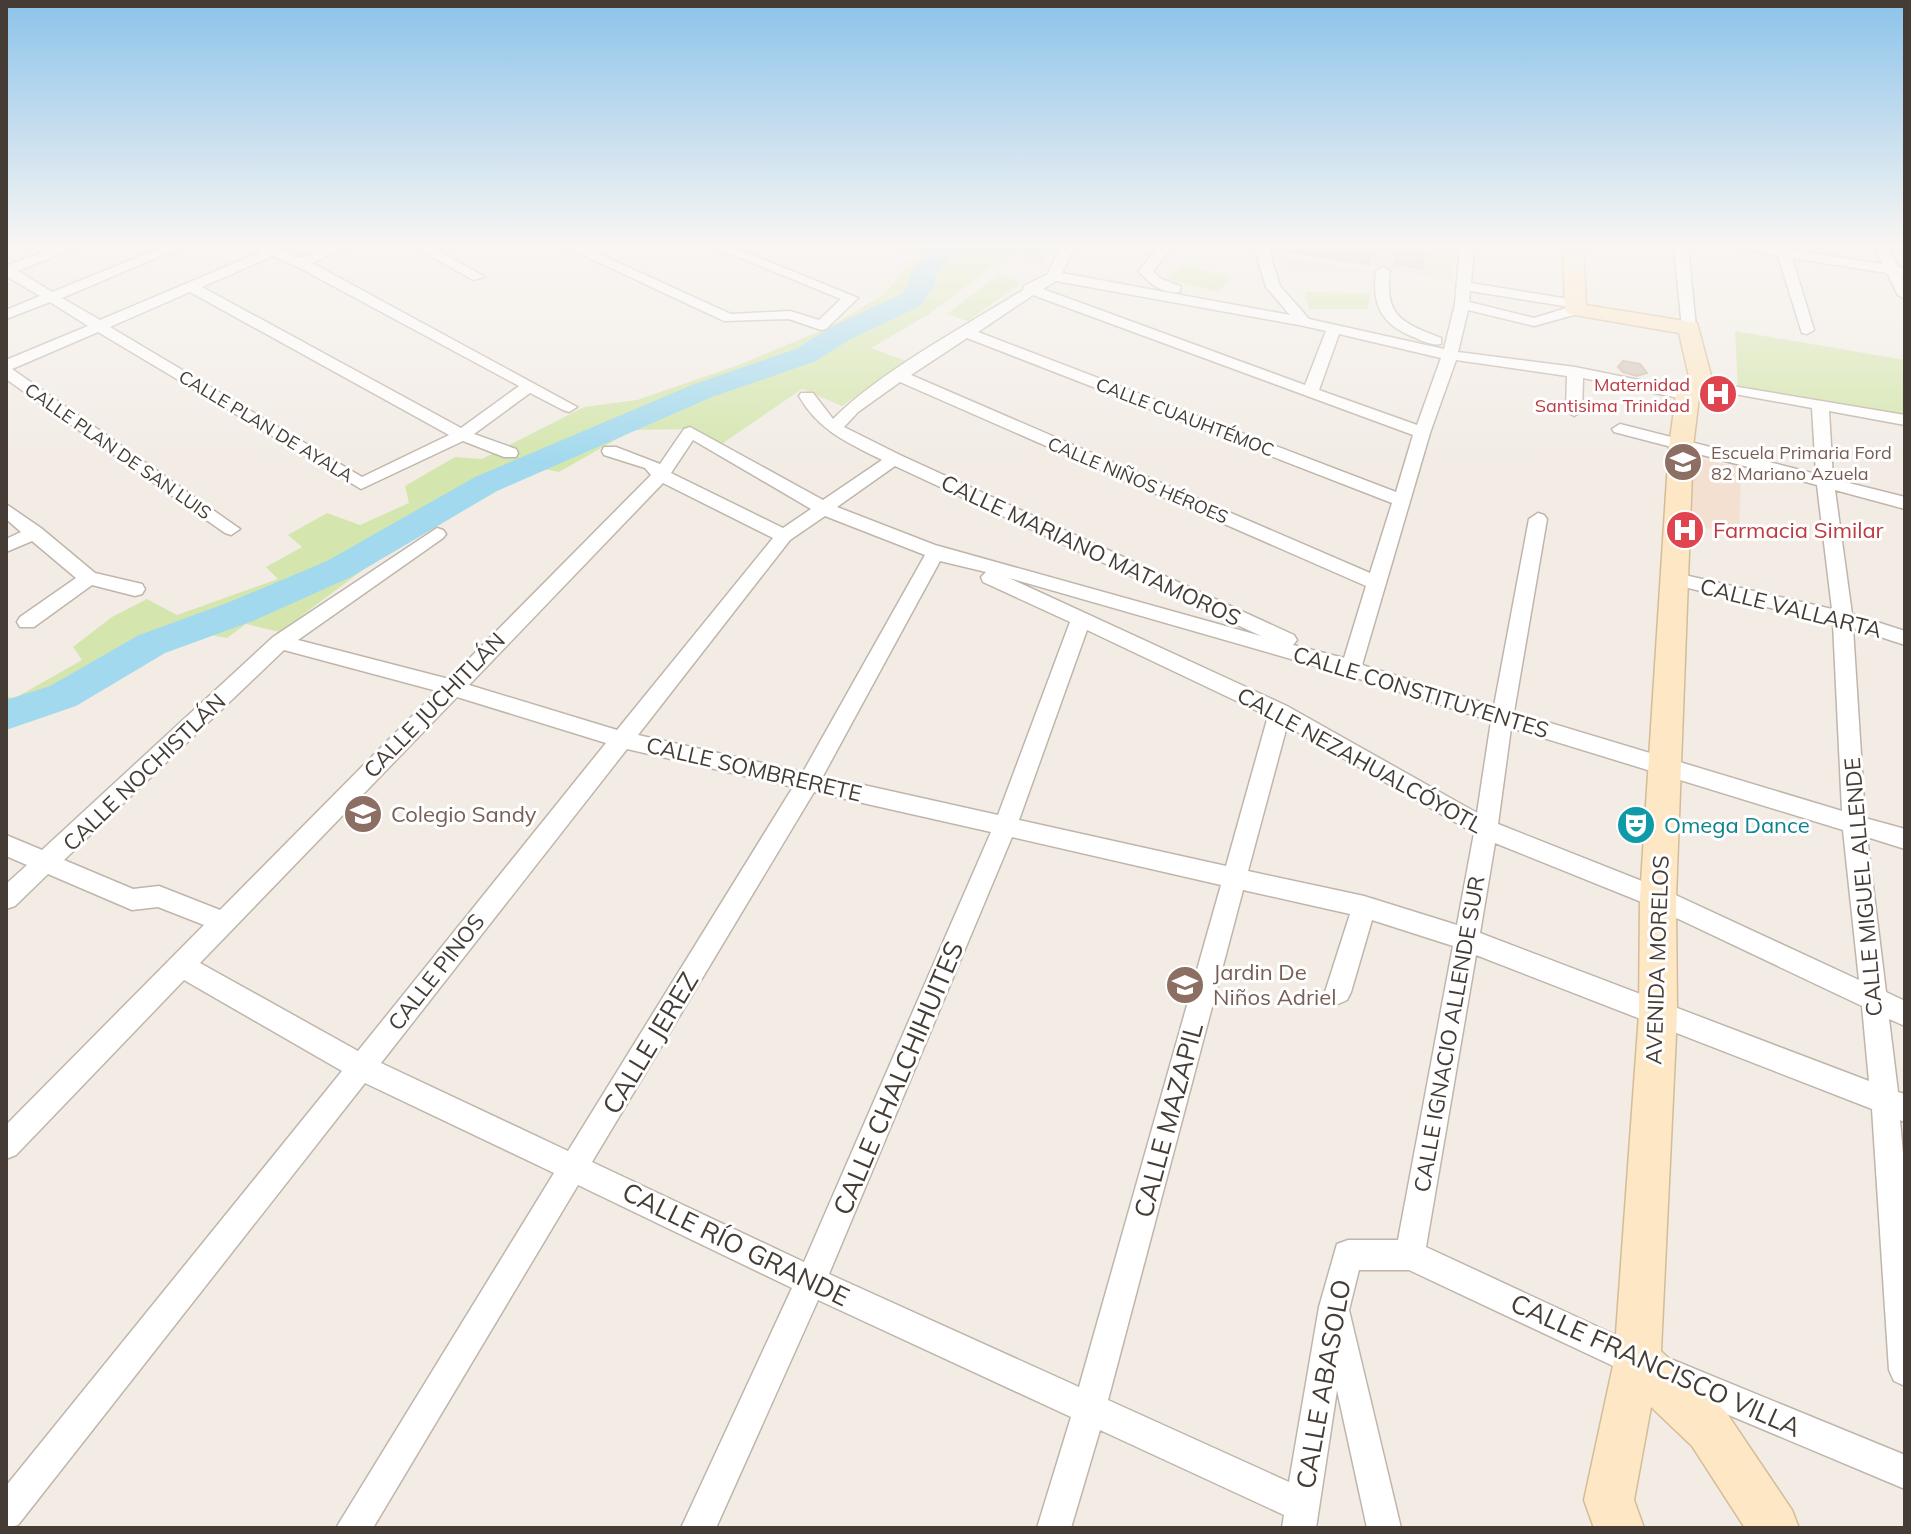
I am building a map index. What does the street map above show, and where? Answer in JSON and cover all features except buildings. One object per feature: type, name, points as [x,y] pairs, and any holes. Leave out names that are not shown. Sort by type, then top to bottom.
[{"type":"main road","points":[[1638,319],[1689,328]]},
{"type":"main road","name":"AVENIDA MORELOS","points":[[1619,1528],[1609,1500],[1637,1361],[1658,1014],[1658,898],[1681,447],[1695,389],[1689,328]]},
{"type":"main road","points":[[1637,1361],[1709,1429],[1774,1528]]},
{"type":"street","name":"CALLE PLAN DE AYALA","points":[[88,319],[361,484],[462,435]]},
{"type":"street","points":[[6,366],[117,319]]},
{"type":"street","points":[[249,319],[462,435],[510,453]]},
{"type":"street","points":[[403,319],[569,407]]},
{"type":"street","points":[[800,319],[821,326],[829,319]]},
{"type":"street","points":[[834,427],[852,409],[987,319]]},
{"type":"street","points":[[1109,319],[1422,433]]},
{"type":"street","points":[[1285,319],[1450,352],[1695,389],[1820,404],[1905,420]]},
{"type":"street","points":[[1301,319],[1304,322]]},
{"type":"street","points":[[1392,319],[1450,352]]},
{"type":"street","points":[[1351,669],[1458,319]]},
{"type":"street","points":[[1520,319],[1534,322],[1544,319]]},
{"type":"street","points":[[1688,319],[1689,328]]},
{"type":"street","points":[[1804,319],[1807,330]]},
{"type":"street","points":[[1310,393],[1334,329]]},
{"type":"street","name":"CALLE CUAUHTÉMOC","points":[[967,333],[1403,501]]},
{"type":"street","name":"CALLE PLAN DE SAN LUIS","points":[[6,372],[231,529]]},
{"type":"street","points":[[1574,411],[1575,372]]},
{"type":"street","name":"CALLE NIÑOS HÉROES","points":[[899,376],[1378,584]]},
{"type":"street","points":[[462,435],[529,386]]},
{"type":"street","name":"CALLE MARIANO MATAMOROS","points":[[807,396],[814,412],[834,427],[894,459],[1351,669]]},
{"type":"street","name":"CALLE MIGUEL ALLENDE","points":[[1820,404],[1825,484],[1843,618],[1854,823],[1873,998],[1895,1104],[1905,1370]]},
{"type":"street","points":[[1620,429],[1905,503]]},
{"type":"street","name":"CALLE JUCHITLÁN","points":[[6,1145],[450,687],[690,432]]},
{"type":"street","name":"CALLE NEZAHUALCÓYOTL","points":[[690,432],[825,509],[936,551],[1280,712],[1486,829],[1658,898],[1905,1014]]},
{"type":"street","points":[[610,451],[656,469],[784,536]]},
{"type":"street","name":"CALLE PINOS","points":[[6,1513],[619,739],[784,536],[894,459]]},
{"type":"street","points":[[6,510],[89,578],[135,589]]},
{"type":"street","name":"CALLE IGNACIO ALLENDE SUR","points":[[1410,1255],[1538,519]]},
{"type":"street","points":[[6,546],[35,532]]},
{"type":"street","name":"CALLE NOCHISTLÁN","points":[[6,899],[49,862],[280,642],[437,534]]},
{"type":"street","name":"CALLE CONSTITUYENTES","points":[[936,551],[1351,669],[1502,718],[1905,839]]},
{"type":"street","name":"CALLE JEREZ","points":[[353,1528],[809,781],[936,551]]},
{"type":"street","points":[[27,622],[89,578]]},
{"type":"street","name":"CALLE VALLARTA","points":[[1676,579],[1843,618],[1905,638]]},
{"type":"street","name":"CALLE CHALCHIHUITES","points":[[698,1528],[811,1281],[1005,827],[1080,621]]},
{"type":"street","name":"CALLE SOMBRERETE","points":[[280,642],[450,687],[619,739],[1364,907],[1465,939],[1895,1104]]},
{"type":"street","name":"CALLE MAZAPIL","points":[[1054,1528],[1280,712]]},
{"type":"street","points":[[6,845],[132,900],[159,896],[223,922]]},
{"type":"street","points":[[1338,992],[1364,907]]},
{"type":"street","name":"CALLE RÍO GRANDE","points":[[180,965],[361,1067],[575,1166],[811,1281],[1090,1407],[1300,1516]]},
{"type":"street","name":"CALLE ABASOLO","points":[[1300,1516],[1334,1307],[1348,1255],[1410,1255]]},
{"type":"street","name":"CALLE FRANCISCO VILLA","points":[[1410,1255],[1637,1361],[1905,1472]]},
{"type":"street","points":[[1334,1307],[1384,1528]]},
{"type":"street","points":[[1709,1429],[1744,1528]]},
{"type":"shaded area","points":[[1694,457],[1741,468],[1739,535],[1692,525]]},
{"type":"green space","points":[[844,319],[922,319],[871,348],[906,361],[842,406],[802,389],[720,445],[691,429],[633,430],[559,472],[539,468],[473,500],[392,548],[280,632],[246,624],[227,638],[200,633],[164,646],[102,688],[6,725],[6,697],[15,698],[82,660],[73,647],[112,617],[147,599],[177,615],[278,579],[266,567],[302,547],[288,535],[327,513],[360,525],[409,503],[405,486],[455,457],[482,459],[584,407],[637,400],[736,366]]},
{"type":"green space","points":[[1735,331],[1905,360],[1905,419],[1738,389]]},
{"type":"waterway","points":[[6,715],[63,696],[152,644],[240,612],[339,569],[486,484],[702,391],[806,355],[872,319]]},
{"type":"place","name":"Maternidad Santisima Trinidad","points":[[1718,394]]},
{"type":"place","name":"Escuela Primaria Ford 82 Mariano Azuela","points":[[1683,462]]},
{"type":"place","name":"Farmacia Similar","points":[[1685,530]]},
{"type":"place","name":"Colegio Sandy","points":[[363,814]]},
{"type":"place","name":"Omega Dance","points":[[1636,825]]},
{"type":"place","name":"Jardin De Niños Adriel","points":[[1185,985]]}]
